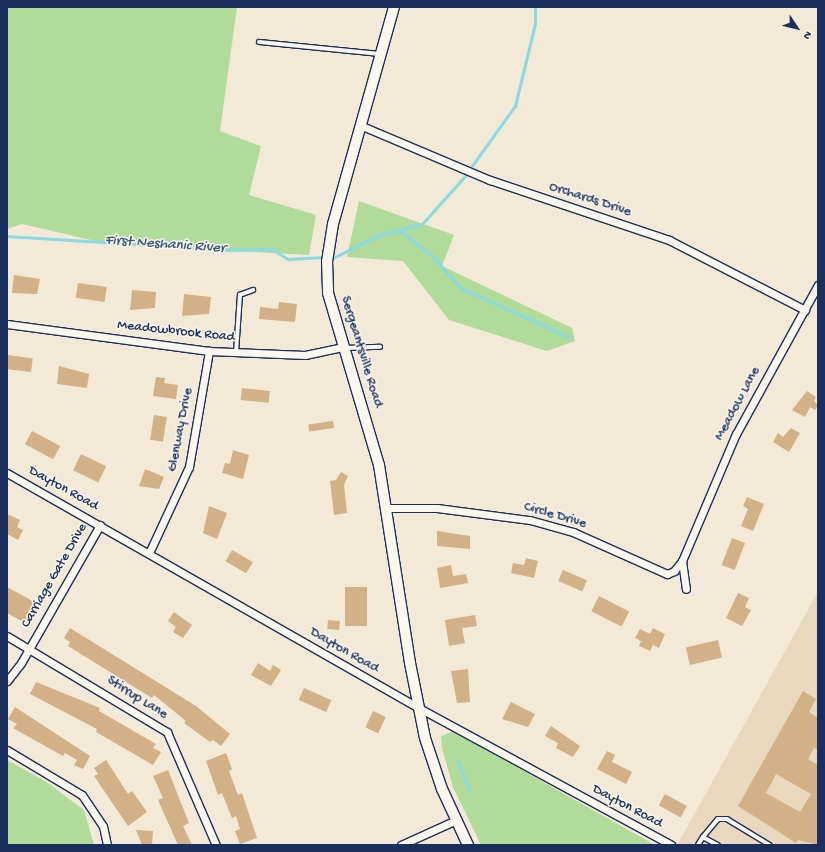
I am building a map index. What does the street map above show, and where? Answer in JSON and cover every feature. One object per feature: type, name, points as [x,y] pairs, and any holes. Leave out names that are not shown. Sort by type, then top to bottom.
[{"type":"main road","name":"Sergeantsville Road","points":[[394,7],[362,126],[333,224],[327,261],[328,293],[342,347],[367,421],[388,508],[419,708],[442,789],[468,845]]},
{"type":"street","name":"Orchards Drive","points":[[362,126],[490,180],[669,240],[805,310]]},
{"type":"street","name":"Meadow Lane","points":[[682,561],[736,434],[818,285]]},
{"type":"street","name":"Meadowbrook Road","points":[[7,324],[209,351],[305,355],[342,347]]},
{"type":"street","name":"Glenway Drive","points":[[149,553],[189,467],[209,351]]},
{"type":"street","name":"Dayton Road","points":[[7,472],[419,708],[671,845]]},
{"type":"street","name":"Circle Drive","points":[[388,508],[437,508],[530,520],[580,535],[666,574],[682,561]]},
{"type":"street","name":"Carriage Gate Drive","points":[[7,681],[29,648],[100,525]]},
{"type":"street","points":[[682,561],[686,589]]},
{"type":"street","name":"Stirrup Lane","points":[[7,636],[167,732],[216,845]]},
{"type":"street","points":[[7,750],[82,795],[103,826],[107,845]]},
{"type":"street","points":[[401,845],[456,820]]},
{"type":"lane","points":[[259,42],[381,54]]},
{"type":"lane","points":[[236,352],[240,295],[254,290]]},
{"type":"lane","points":[[342,347],[380,347]]},
{"type":"lane","points":[[698,845],[718,819],[727,819],[770,845]]},
{"type":"lane","points":[[703,837],[718,845]]},
{"type":"shaded area","points":[[818,592],[818,845],[677,845]]},
{"type":"green space","points":[[8,7],[237,7],[220,131],[261,146],[249,195],[316,215],[309,255],[108,244],[22,224],[7,229]]},
{"type":"green space","points":[[359,201],[454,235],[442,266],[572,328],[575,341],[547,351],[449,320],[403,261],[347,257]]},
{"type":"green space","points":[[452,732],[655,845],[481,845],[453,787],[442,748],[441,736]]},
{"type":"green space","points":[[7,760],[45,781],[84,810],[94,845],[7,845]]},
{"type":"building","points":[[14,275],[40,279],[37,294],[12,293]]},
{"type":"building","points":[[78,283],[107,287],[105,302],[76,298]]},
{"type":"building","points":[[132,290],[156,292],[155,308],[130,310]]},
{"type":"building","points":[[184,294],[211,297],[209,314],[182,316]]},
{"type":"building","points":[[279,302],[297,304],[295,322],[259,319],[260,307],[278,309]]},
{"type":"building","points":[[7,355],[33,358],[31,372],[7,369]]},
{"type":"building","points":[[59,366],[89,374],[87,388],[57,384]]},
{"type":"building","points":[[156,377],[165,378],[164,383],[178,385],[176,399],[153,396]]},
{"type":"building","points":[[242,388],[270,391],[269,403],[241,400]]},
{"type":"building","points":[[807,391],[816,397],[814,401],[818,405],[815,410],[810,407],[805,417],[792,410]]},
{"type":"building","points":[[154,415],[167,417],[163,442],[150,440]]},
{"type":"building","points":[[333,421],[334,428],[309,431],[308,424]]},
{"type":"building","points":[[791,428],[800,433],[789,452],[773,442],[778,433],[783,437]]},
{"type":"building","points":[[32,431],[60,446],[53,459],[25,444]]},
{"type":"building","points":[[233,450],[249,455],[243,479],[222,473],[225,463],[230,464]]},
{"type":"building","points":[[81,454],[106,466],[98,482],[73,470]]},
{"type":"building","points":[[145,469],[164,477],[159,489],[139,486]]},
{"type":"building","points":[[341,472],[348,476],[344,485],[347,513],[334,515],[330,481],[336,480]]},
{"type":"building","points":[[747,497],[764,504],[753,531],[741,526],[748,509],[743,506]]},
{"type":"building","points":[[209,506],[227,513],[217,539],[203,533]]},
{"type":"building","points":[[7,514],[20,520],[17,527],[23,530],[18,540],[7,534]]},
{"type":"building","points":[[437,531],[470,536],[470,549],[437,546]]},
{"type":"building","points":[[732,538],[745,543],[735,570],[722,565]]},
{"type":"building","points":[[232,550],[253,562],[246,573],[226,561]]},
{"type":"building","points":[[526,558],[538,561],[534,578],[511,573],[513,563],[524,565]]},
{"type":"building","points":[[451,565],[453,576],[466,574],[468,583],[440,588],[437,568]]},
{"type":"building","points":[[563,570],[587,580],[582,591],[558,581]]},
{"type":"building","points":[[7,587],[40,605],[29,625],[7,613]]},
{"type":"building","points":[[345,587],[367,587],[367,626],[345,626]]},
{"type":"building","points":[[738,593],[749,598],[745,607],[751,610],[742,626],[726,618]]},
{"type":"building","points":[[599,596],[629,611],[622,627],[591,611]]},
{"type":"building","points":[[174,612],[192,625],[183,638],[173,632],[176,627],[168,621]]},
{"type":"building","points":[[475,615],[477,626],[462,628],[465,643],[449,646],[445,620]]},
{"type":"building","points":[[328,620],[340,621],[339,630],[327,629]]},
{"type":"building","points":[[70,628],[196,706],[230,734],[221,746],[213,740],[210,742],[184,723],[186,721],[154,695],[152,698],[68,646],[70,642],[64,638]]},
{"type":"building","points":[[653,628],[665,634],[659,648],[653,645],[650,651],[639,646],[641,641],[635,638],[640,629],[650,634]]},
{"type":"building","points":[[718,640],[722,658],[690,665],[686,647]]},
{"type":"building","points":[[258,663],[270,671],[273,665],[281,670],[271,686],[251,675]]},
{"type":"building","points":[[468,669],[470,702],[457,703],[451,671]]},
{"type":"building","points":[[36,682],[100,708],[99,711],[156,744],[153,748],[161,752],[153,765],[96,732],[97,729],[30,694]]},
{"type":"building","points":[[304,688],[331,700],[326,712],[299,700]]},
{"type":"building","points":[[803,691],[816,699],[809,712],[818,718],[818,750],[814,748],[808,759],[818,765],[818,845],[798,840],[796,843],[738,806]],"holes":[[[776,774],[811,794],[800,812],[766,793]]]},
{"type":"building","points":[[511,702],[535,714],[528,727],[502,719]]},
{"type":"building","points":[[15,707],[90,756],[83,769],[74,765],[77,760],[65,753],[63,756],[13,728],[17,724],[8,719]]},
{"type":"building","points":[[373,711],[386,717],[378,733],[365,727]]},
{"type":"building","points":[[551,726],[580,746],[573,757],[556,748],[558,743],[545,736]]},
{"type":"building","points":[[607,751],[615,755],[612,762],[632,772],[626,784],[597,769]]},
{"type":"building","points":[[226,753],[232,769],[229,771],[238,795],[242,793],[257,838],[240,844],[235,831],[240,829],[236,816],[232,818],[222,793],[218,795],[206,761]]},
{"type":"building","points":[[106,760],[128,794],[132,791],[147,812],[128,826],[94,776],[98,774],[94,768]]},
{"type":"building","points":[[168,770],[189,823],[183,826],[192,845],[178,845],[158,800],[163,798],[153,776]]},
{"type":"building","points":[[665,794],[687,806],[681,817],[659,805]]},
{"type":"building","points":[[136,830],[153,831],[152,845],[142,845]]},
{"type":"waterway","points":[[472,166],[515,106],[535,24],[535,7]]},
{"type":"waterway","points":[[333,258],[379,235],[422,224],[466,175]]},
{"type":"waterway","points":[[399,230],[432,255],[461,288],[569,337]]},
{"type":"waterway","name":"First Neshanic River","points":[[7,236],[229,250],[272,249],[288,259],[321,257]]},
{"type":"waterway","points":[[458,761],[470,790]]}]
